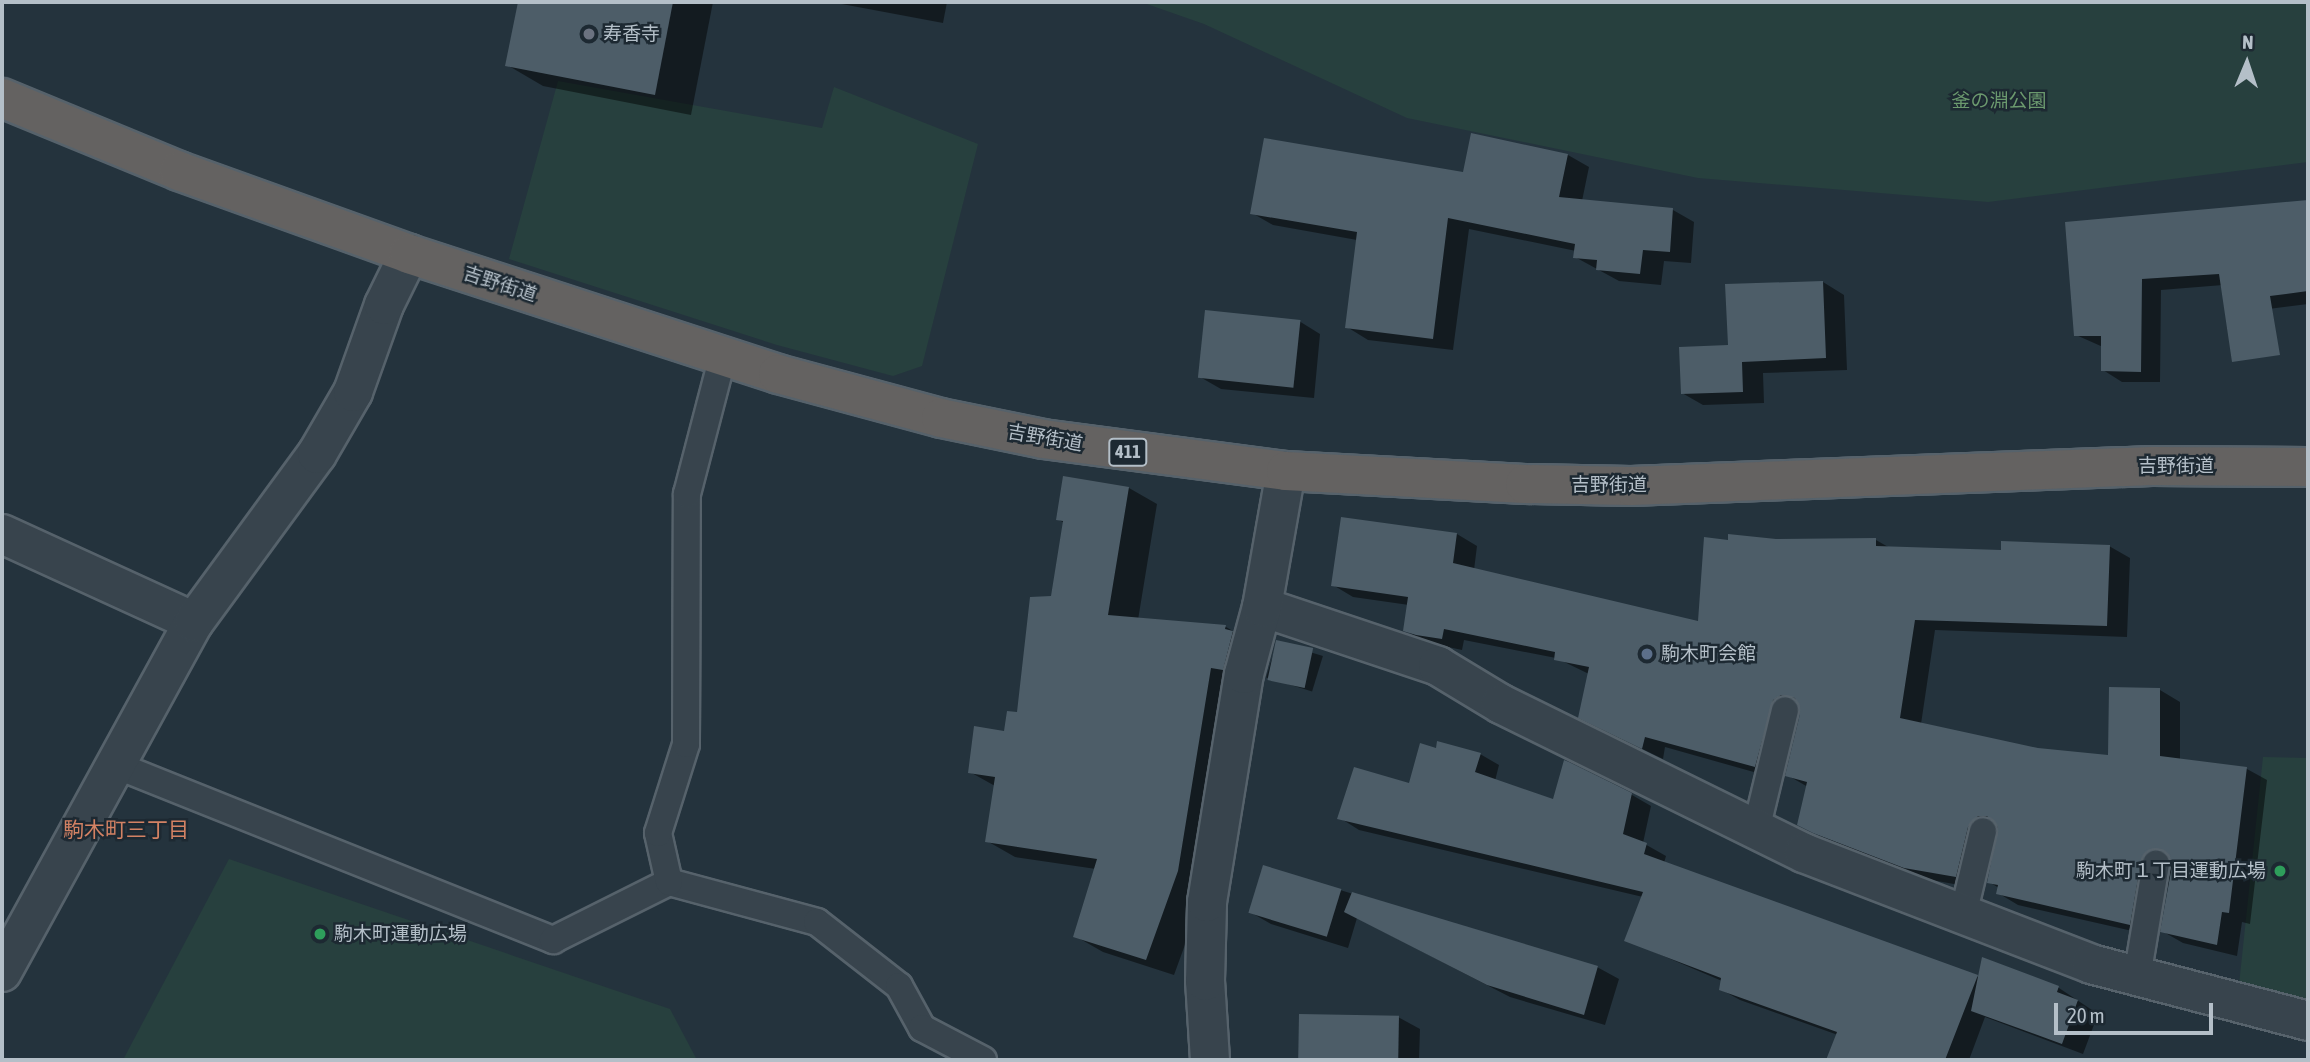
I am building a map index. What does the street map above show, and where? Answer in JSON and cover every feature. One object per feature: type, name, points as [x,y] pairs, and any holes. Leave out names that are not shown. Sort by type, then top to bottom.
[{"type":"highway","name":"吉野街道","points":[[2,98],[179,171],[409,254],[723,356],[941,418],[1139,453],[1286,471],[1631,486],[2049,468],[2308,467]]},
{"type":"street","points":[[2,972],[118,766],[194,622],[323,443],[353,391],[384,305],[409,254]]},
{"type":"street","points":[[1210,1060],[1205,981],[1207,902],[1244,674],[1262,607],[1286,471]]},
{"type":"street","points":[[2,534],[194,622]]},
{"type":"street","points":[[1262,607],[1438,666],[1501,704],[1756,830],[1963,915],[2137,976],[2308,1021]]},
{"type":"lane","points":[[669,882],[658,833],[686,744],[687,494],[723,356]]},
{"type":"lane","points":[[1756,830],[1784,710]]},
{"type":"lane","points":[[118,766],[553,940],[669,882],[817,922],[899,986],[922,1028],[983,1060]]},
{"type":"lane","points":[[1963,915],[1983,831]]},
{"type":"lane","points":[[2137,976],[2156,863]]},
{"type":"green space","name":"釜の淵公園","points":[[1141,2],[2308,2],[2308,162],[1988,202],[1698,178],[1407,118],[1204,24]]},
{"type":"green space","points":[[558,81],[822,128],[834,87],[978,144],[922,366],[893,376],[777,345],[509,259]]},
{"type":"green space","name":"駒木町１丁目運動広場","points":[[2263,757],[2308,758],[2308,1004],[2239,985]]},
{"type":"green space","name":"駒木町運動広場","points":[[229,859],[670,1009],[697,1060],[123,1060]]},
{"type":"building","name":"寿香寺","points":[[518,2],[673,2],[655,95],[505,66]]},
{"type":"building","points":[[1471,133],[1568,154],[1559,197],[1673,208],[1670,252],[1643,250],[1640,274],[1596,270],[1597,260],[1573,258],[1575,244],[1448,218],[1433,339],[1345,328],[1357,232],[1250,214],[1264,138],[1463,172]]},
{"type":"building","points":[[2308,200],[2308,291],[2270,296],[2280,355],[2232,362],[2219,274],[2142,279],[2141,372],[2101,371],[2101,336],[2074,336],[2065,222]]},
{"type":"building","points":[[1823,281],[1826,358],[1742,362],[1743,392],[1681,394],[1679,347],[1728,345],[1725,284]]},
{"type":"building","points":[[1205,310],[1300,320],[1293,388],[1198,378]]},
{"type":"building","points":[[1063,476],[1129,487],[1108,615],[1226,625],[1225,629],[1233,631],[1223,670],[1211,668],[1178,871],[1146,960],[1073,937],[1097,859],[985,842],[995,777],[968,773],[974,726],[1004,731],[1007,711],[1017,712],[1030,597],[1051,596],[1063,521],[1056,520]]},
{"type":"building","points":[[1341,517],[1457,533],[1453,563],[1698,621],[1704,537],[1728,540],[1728,534],[1776,539],[1876,538],[1876,546],[2001,550],[2001,541],[2110,545],[2107,626],[1915,620],[1900,718],[2038,748],[2108,755],[2109,687],[2160,688],[2160,756],[2247,767],[2229,913],[2222,912],[2217,945],[2160,932],[2172,866],[2170,858],[2159,849],[2150,850],[2141,861],[2130,925],[1996,894],[1998,885],[1987,883],[1998,827],[1987,816],[1978,816],[1968,827],[1956,877],[1904,868],[1813,833],[1797,825],[1807,782],[1785,776],[1800,714],[1795,698],[1781,695],[1773,700],[1755,767],[1645,737],[1642,749],[1578,718],[1589,667],[1554,660],[1555,652],[1444,629],[1442,639],[1403,631],[1408,597],[1331,586]]},
{"type":"building","points":[[1276,640],[1313,648],[1305,688],[1267,680]]},
{"type":"building","points":[[1437,741],[1481,753],[1475,772],[1553,799],[1564,760],[1569,762],[1632,793],[1623,834],[1647,843],[1644,854],[1978,975],[1945,1060],[1826,1060],[1837,1032],[1719,990],[1721,978],[1624,941],[1643,892],[1337,819],[1354,767],[1409,783],[1420,743],[1436,748]]},
{"type":"building","points":[[1263,865],[1341,889],[1327,937],[1248,913]]},
{"type":"building","points":[[1352,892],[1598,966],[1584,1015],[1487,985],[1344,912]]},
{"type":"building","points":[[1982,957],[2059,986],[2057,992],[2078,1000],[2062,1044],[1971,1011]]},
{"type":"building","points":[[1299,1014],[1399,1016],[1398,1060],[1298,1060]]},
{"type":"place","name":"寿香寺","points":[[589,34]]},
{"type":"place","name":"駒木町会館","points":[[1647,654]]},
{"type":"place","name":"駒木町１丁目運動広場","points":[[2280,871]]},
{"type":"place","name":"駒木町運動広場","points":[[320,934]]},
{"type":"district","name":"駒木町三丁目","points":[[126,829]]}]
